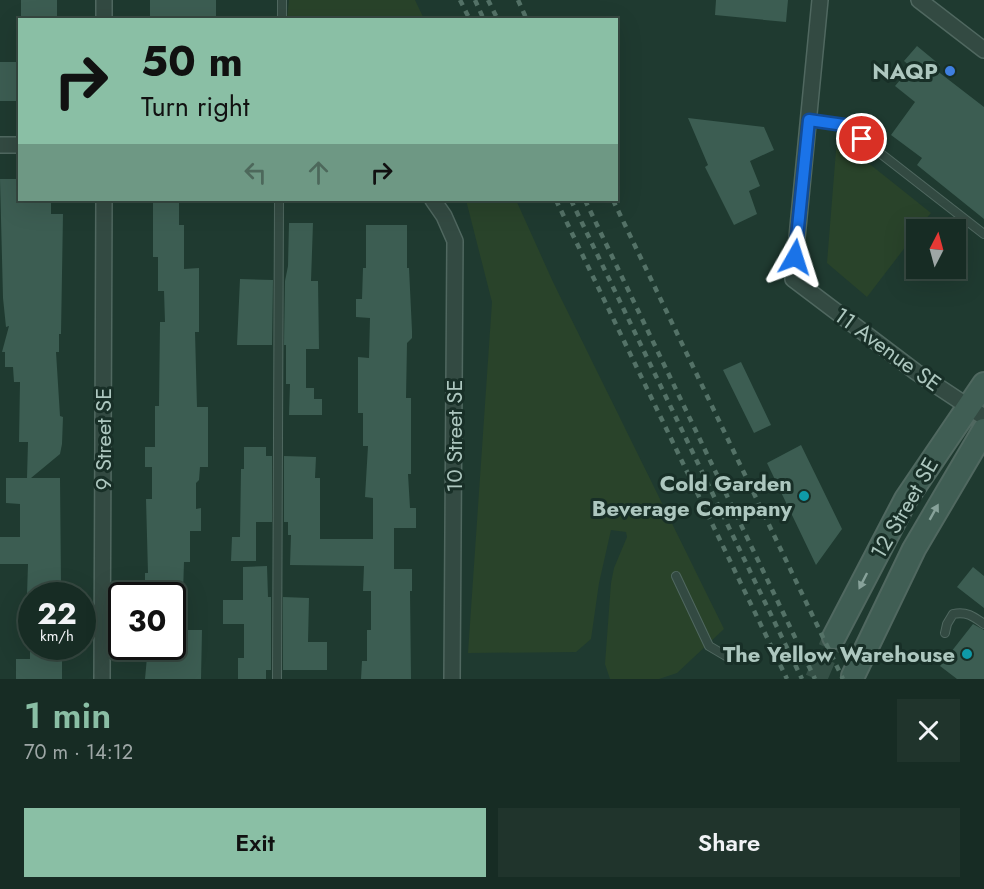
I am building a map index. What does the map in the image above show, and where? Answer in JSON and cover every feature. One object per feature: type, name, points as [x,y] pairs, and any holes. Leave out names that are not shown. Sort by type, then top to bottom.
[{"type":"street","points":[[104,0],[104,18]]},
{"type":"street","points":[[809,120],[820,0]]},
{"type":"street","points":[[919,0],[984,50]]},
{"type":"street","name":"11 Avenue SE","points":[[809,120],[793,279],[916,372],[976,411]]},
{"type":"street","points":[[0,145],[18,145]]},
{"type":"street","name":"9 Street SE","points":[[102,679],[104,201]]},
{"type":"street","name":"10 Street SE","points":[[434,201],[444,216],[455,241],[453,679]]},
{"type":"street","name":"12 Street SE","points":[[834,637],[906,499],[976,411],[984,384]]},
{"type":"street","name":"12 Street SE","points":[[853,676],[914,549],[947,488],[984,430]]},
{"type":"lane","points":[[282,0],[282,18]]},
{"type":"lane","points":[[809,120],[844,125],[984,234]]},
{"type":"lane","points":[[278,679],[279,201]]},
{"type":"lane","points":[[676,576],[709,646],[731,659]]},
{"type":"lane","points":[[945,633],[953,614],[962,612],[984,624]]},
{"type":"green space","points":[[289,0],[415,0],[424,18],[287,18]]},
{"type":"green space","points":[[837,138],[931,213],[926,219],[906,219],[906,246],[867,297],[827,263]]},
{"type":"green space","points":[[466,201],[516,201],[553,282],[724,629],[677,673],[659,679],[610,679],[605,664],[611,583],[614,568],[627,537],[626,532],[611,530],[599,583],[591,639],[576,652],[468,653],[492,302]]},
{"type":"building","points":[[21,0],[57,0],[57,16],[21,16]]},
{"type":"building","points":[[150,0],[216,0],[216,18],[150,18]]},
{"type":"building","points":[[716,0],[788,0],[786,22],[715,15]]},
{"type":"building","points":[[917,46],[940,65],[936,70],[984,107],[984,219],[917,165],[922,158],[891,135],[915,102],[895,86],[911,67],[904,61]]},
{"type":"building","points":[[0,62],[18,62],[18,101],[0,101]]},
{"type":"building","points":[[688,118],[764,127],[774,150],[750,161],[760,186],[749,191],[757,214],[734,225],[705,167],[708,165]]},
{"type":"building","points":[[0,179],[18,179],[18,201],[51,201],[51,214],[63,214],[61,334],[59,334],[59,352],[56,352],[60,416],[63,417],[62,444],[60,454],[31,478],[60,478],[61,582],[27,582],[28,564],[0,564],[0,537],[20,537],[20,504],[6,503],[6,478],[27,478],[28,442],[19,442],[20,382],[14,382],[13,367],[5,367],[5,352],[2,352],[9,326],[6,327],[3,298]]},
{"type":"building","points":[[153,201],[179,201],[179,225],[184,225],[184,269],[199,268],[199,332],[195,332],[197,407],[208,407],[208,467],[200,467],[199,480],[196,483],[196,509],[201,508],[201,531],[190,531],[190,562],[184,562],[183,582],[145,582],[145,573],[148,573],[146,499],[152,499],[152,467],[145,467],[145,447],[155,447],[155,406],[159,406],[160,322],[165,322],[164,291],[158,291],[158,257],[153,257]]},
{"type":"building","points":[[289,223],[313,223],[311,281],[318,281],[319,349],[306,349],[306,388],[314,388],[314,399],[322,399],[322,415],[289,415],[290,384],[286,384],[286,345],[284,345]]},
{"type":"building","points":[[366,225],[407,225],[407,268],[409,268],[412,331],[412,338],[407,343],[406,398],[411,398],[411,474],[408,474],[410,508],[416,508],[416,528],[394,528],[394,569],[412,569],[411,679],[361,679],[362,661],[367,661],[367,630],[371,630],[371,591],[363,591],[364,566],[290,565],[291,535],[288,535],[288,522],[284,522],[284,456],[316,457],[315,478],[320,478],[320,539],[373,539],[373,498],[365,497],[368,446],[363,446],[363,413],[358,413],[358,357],[369,358],[370,318],[356,317],[356,299],[362,299],[363,268],[366,268]]},
{"type":"building","points":[[240,279],[273,280],[272,345],[237,345]]},
{"type":"building","points":[[741,362],[771,425],[754,433],[723,370]]},
{"type":"building","name":"Cold Garden Beverage Company","points":[[801,445],[842,529],[816,565],[767,463]]},
{"type":"building","points":[[244,447],[266,447],[266,456],[272,456],[272,522],[256,522],[256,561],[231,561],[232,537],[240,537],[241,469],[244,469]]},
{"type":"building","points":[[267,566],[268,597],[271,597],[271,670],[266,670],[266,679],[238,679],[238,658],[244,658],[244,624],[223,624],[223,600],[243,600],[243,567]]},
{"type":"building","points":[[973,567],[984,576],[984,608],[957,587]]},
{"type":"building","points":[[186,597],[188,597],[188,630],[202,630],[201,679],[145,679],[147,660],[186,660]]},
{"type":"building","points":[[283,597],[309,598],[308,642],[327,642],[327,670],[283,670]]},
{"type":"building","name":"The Yellow Warehouse","points":[[973,624],[984,630],[984,679],[957,679],[940,666]]},
{"type":"building","points":[[16,659],[62,660],[62,679],[16,679]]},
{"type":"tunnel","points":[[816,679],[834,637]]},
{"type":"railway","points":[[460,0],[469,18]]},
{"type":"railway","points":[[475,0],[483,18]]},
{"type":"railway","points":[[488,0],[497,18]]},
{"type":"railway","points":[[518,0],[526,18]]},
{"type":"railway","points":[[556,201],[787,679]]},
{"type":"railway","points":[[571,201],[802,679]]},
{"type":"railway","points":[[585,201],[815,679]]},
{"type":"railway","points":[[613,201],[843,679]]},
{"type":"place","name":"NAQP","points":[[950,71]]},
{"type":"place","name":"Cold Garden Beverage Company","points":[[804,496]]},
{"type":"place","name":"The Yellow Warehouse","points":[[967,654]]},
{"type":"route","points":[[795,257],[809,120],[844,125],[862,139]]}]
